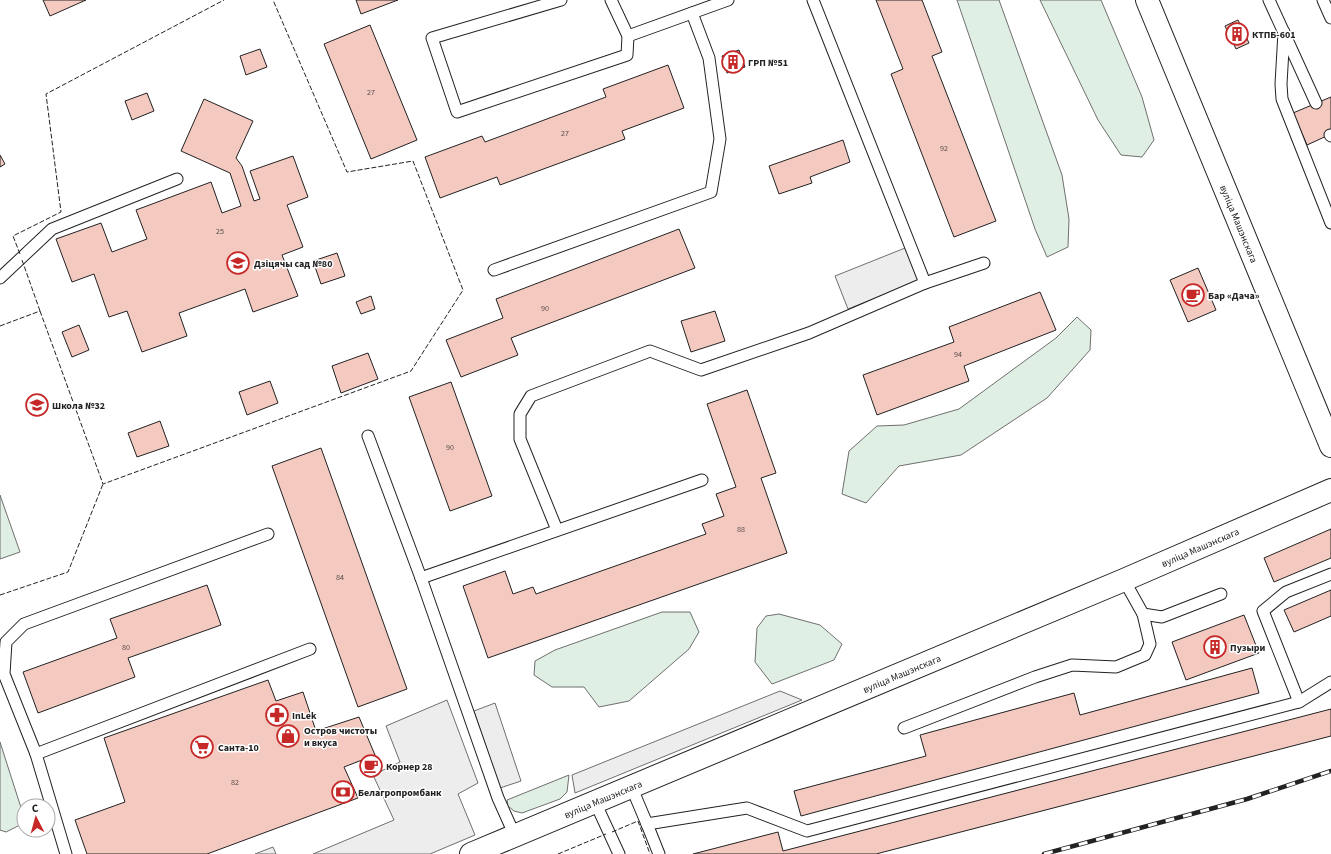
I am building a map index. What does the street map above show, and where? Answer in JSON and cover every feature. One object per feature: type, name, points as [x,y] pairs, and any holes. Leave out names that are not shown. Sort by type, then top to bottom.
[{"type":"main road","name":"вуліца Машэнскага","points":[[1148,0],[1331,446]]},
{"type":"main road","name":"вуліца Машэнскага","points":[[471,854],[1124,580],[1331,490]]},
{"type":"lane","points":[[561,0],[432,38],[457,112],[628,55],[628,36],[611,0]]},
{"type":"lane","points":[[628,36],[728,0]]},
{"type":"lane","points":[[813,0],[925,283]]},
{"type":"lane","points":[[1269,0],[1316,103]]},
{"type":"lane","points":[[1323,0],[1331,18]]},
{"type":"lane","points":[[494,270],[711,192],[720,139],[709,58],[692,13]]},
{"type":"lane","points":[[1284,32],[1281,84],[1282,99],[1331,223]]},
{"type":"lane","points":[[0,278],[52,229],[177,179]]},
{"type":"lane","points":[[558,530],[520,439],[520,414],[531,396],[650,351],[701,370],[809,332],[925,283],[984,263]]},
{"type":"lane","points":[[368,436],[421,578],[498,798],[515,836]]},
{"type":"lane","points":[[421,578],[702,480]]},
{"type":"lane","points":[[66,854],[36,754],[4,674],[6,642],[24,624],[268,534]]},
{"type":"lane","points":[[1299,702],[1263,611],[1286,592],[1331,574]]},
{"type":"lane","points":[[904,728],[1034,677],[1072,665],[1116,667],[1145,655],[1150,644],[1143,614],[1124,580]]},
{"type":"lane","points":[[1143,614],[1162,617],[1221,594]]},
{"type":"lane","points":[[36,754],[310,650]]},
{"type":"lane","points":[[647,824],[747,808],[807,831],[1299,702],[1331,682]]},
{"type":"lane","points":[[631,786],[659,854]]},
{"type":"lane","points":[[595,802],[619,854]]},
{"type":"green space","points":[[957,0],[999,0],[1062,175],[1069,219],[1068,247],[1047,257],[1035,229]]},
{"type":"green space","points":[[1040,0],[1101,0],[1142,97],[1154,140],[1142,157],[1121,155],[1098,120]]},
{"type":"green space","points":[[1077,317],[1091,330],[1090,350],[1047,398],[961,455],[899,466],[866,503],[842,494],[849,451],[877,426],[904,425],[959,409],[1056,338]]},
{"type":"green space","points":[[0,495],[20,552],[0,559]]},
{"type":"green space","points":[[662,612],[690,612],[699,632],[689,649],[629,701],[599,707],[584,687],[552,687],[534,675],[535,661],[555,650]]},
{"type":"green space","points":[[779,614],[820,625],[842,644],[834,660],[772,684],[755,662],[757,628],[766,616]]},
{"type":"green space","points":[[0,742],[18,798],[16,798],[16,827],[6,832],[0,830]]},
{"type":"green space","points":[[569,775],[567,792],[560,799],[522,813],[514,811],[508,806],[507,800]]},
{"type":"shaded area","points":[[915,244],[928,277],[848,309],[835,276]]},
{"type":"shaded area","points":[[780,691],[802,700],[575,793],[572,775]]},
{"type":"shaded area","points":[[447,700],[478,783],[458,794],[475,835],[430,854],[313,854],[394,820],[373,775],[400,762],[386,726]]},
{"type":"shaded area","points":[[495,703],[521,781],[500,788],[474,711]]},
{"type":"shaded area","points":[[273,847],[276,854],[255,854]]},
{"type":"building","points":[[43,0],[86,0],[50,16]]},
{"type":"building","points":[[356,0],[398,0],[361,14]]},
{"type":"building","points":[[876,0],[922,0],[942,52],[932,56],[996,221],[954,237],[891,74],[903,69]]},
{"type":"building","name":"КТПБ-601","points":[[1238,20],[1249,43],[1236,49],[1225,26]]},
{"type":"building","points":[[370,25],[417,140],[371,159],[324,44]]},
{"type":"building","points":[[260,49],[267,67],[246,75],[240,56]]},
{"type":"building","name":"ГРП №51","points":[[739,50],[745,67],[727,73],[722,56]]},
{"type":"building","points":[[668,65],[684,108],[622,131],[625,139],[500,185],[497,177],[440,198],[425,157],[482,136],[485,142],[606,97],[603,89]]},
{"type":"building","points":[[147,93],[154,111],[132,120],[125,101]]},
{"type":"building","points":[[1331,97],[1331,134],[1307,145],[1293,113]]},
{"type":"building","points":[[204,99],[253,121],[236,158],[242,166],[254,201],[260,199],[250,171],[293,156],[308,197],[287,205],[303,247],[282,255],[298,296],[253,312],[245,289],[179,313],[187,336],[142,352],[127,311],[109,317],[94,274],[72,282],[56,239],[101,223],[112,252],[147,239],[136,210],[211,182],[222,213],[241,206],[230,173],[181,151]]},
{"type":"building","points":[[843,140],[850,162],[810,177],[812,183],[779,194],[769,166]]},
{"type":"building","points":[[0,155],[5,164],[0,167]]},
{"type":"building","points":[[679,229],[695,268],[511,338],[518,355],[461,377],[446,340],[503,318],[496,299]]},
{"type":"building","points":[[337,253],[345,276],[321,284],[313,261]]},
{"type":"building","name":"Бар «Дача»","points":[[1198,268],[1216,310],[1188,322],[1170,280]]},
{"type":"building","points":[[1040,292],[1056,330],[964,366],[969,381],[877,415],[863,375],[954,342],[949,327]]},
{"type":"building","points":[[371,296],[375,309],[361,314],[356,302]]},
{"type":"building","points":[[715,311],[725,341],[691,352],[681,321]]},
{"type":"building","points":[[79,325],[89,350],[72,357],[62,332]]},
{"type":"building","points":[[368,353],[378,379],[341,393],[332,366]]},
{"type":"building","points":[[270,381],[278,403],[247,415],[239,392]]},
{"type":"building","points":[[451,382],[492,496],[450,511],[409,397]]},
{"type":"building","points":[[747,390],[776,473],[761,478],[787,553],[488,658],[463,586],[505,571],[513,594],[533,587],[536,594],[706,534],[702,524],[724,516],[716,494],[736,487],[707,404]]},
{"type":"building","points":[[160,421],[169,446],[137,457],[128,433]]},
{"type":"building","points":[[321,448],[407,689],[358,707],[272,466]]},
{"type":"building","points":[[1331,529],[1331,558],[1274,582],[1264,558]]},
{"type":"building","points":[[207,585],[221,625],[128,658],[135,677],[38,713],[23,672],[117,638],[110,619]]},
{"type":"building","points":[[1331,590],[1331,616],[1294,632],[1284,610]]},
{"type":"building","name":"Пузыри","points":[[1244,615],[1259,653],[1186,680],[1172,642]]},
{"type":"building","points":[[1252,668],[1259,693],[801,816],[794,791],[926,756],[920,735],[1074,693],[1080,715]]},
{"type":"building","points":[[268,680],[276,701],[303,692],[316,731],[359,717],[375,755],[344,767],[358,798],[207,854],[87,854],[75,820],[125,802],[104,738]]},
{"type":"building","points":[[1331,709],[1331,736],[876,854],[693,854],[778,832],[783,851]]},
{"type":"railway","points":[[1044,854],[1247,799],[1331,771]]},
{"type":"fence","points":[[20,254],[13,236],[61,212],[46,94],[224,0]]},
{"type":"fence","points":[[40,311],[103,484],[411,371],[463,290],[413,161],[347,172],[273,0]]},
{"type":"fence","points":[[22,260],[40,311]]},
{"type":"fence","points":[[0,326],[40,311]]},
{"type":"fence","points":[[0,595],[68,572],[103,484]]},
{"type":"fence","points":[[612,832],[638,821],[650,854]]},
{"type":"fence","points":[[558,854],[606,834]]},
{"type":"place","name":"КТПБ-601","points":[[1237,34]]},
{"type":"place","name":"ГРП №51","points":[[733,62]]},
{"type":"place","name":"Дзіцячы сад №80","points":[[238,263]]},
{"type":"place","name":"Бар «Дача»","points":[[1193,295]]},
{"type":"place","name":"Школа №32","points":[[37,405]]},
{"type":"place","name":"Пузыри","points":[[1215,647]]},
{"type":"place","name":"InLek","points":[[277,715]]},
{"type":"place","name":"Остров чистоты и вкуса","points":[[288,736]]},
{"type":"place","name":"Санта-10","points":[[202,747]]},
{"type":"place","name":"Корнер 28","points":[[371,766]]},
{"type":"place","name":"Белагропромбанк","points":[[343,792]]}]
